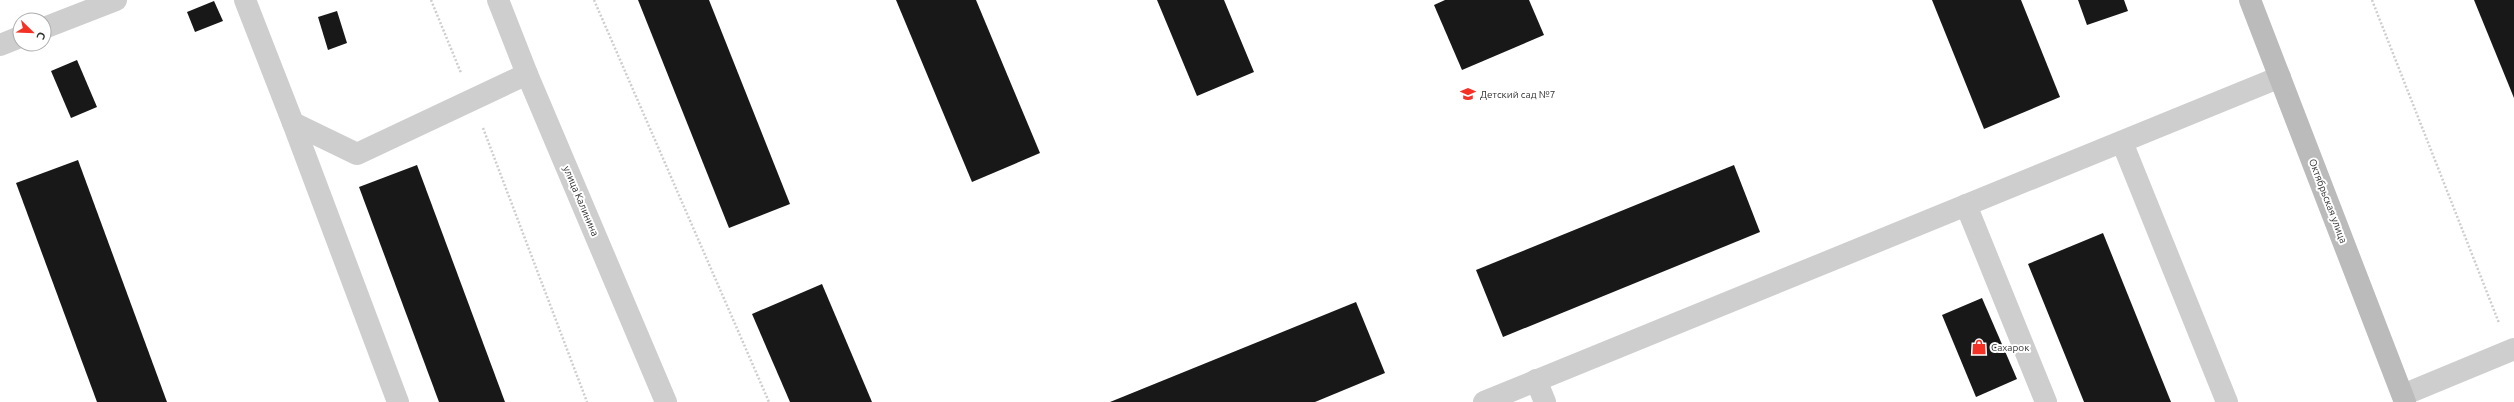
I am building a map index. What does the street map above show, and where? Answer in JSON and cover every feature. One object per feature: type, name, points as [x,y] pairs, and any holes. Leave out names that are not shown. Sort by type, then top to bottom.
[{"type":"main road","name":"Октябрьская улица","points":[[2250,0],[2404,398]]},
{"type":"street","points":[[52,25],[116,0]]},
{"type":"street","points":[[245,0],[398,402]]},
{"type":"street","name":"улица Калинина","points":[[498,0],[527,74],[666,402]]},
{"type":"street","points":[[0,45],[12,40]]},
{"type":"street","points":[[293,123],[357,154],[527,74]]},
{"type":"street","points":[[1484,402],[2280,77]]},
{"type":"street","points":[[2122,142],[2227,402]]},
{"type":"street","points":[[1966,206],[2046,402]]},
{"type":"street","points":[[2404,398],[2512,350]]},
{"type":"street","points":[[1536,380],[1545,402]]},
{"type":"path","points":[[431,0],[472,100],[587,402]]},
{"type":"path","points":[[594,0],[769,402]]},
{"type":"path","points":[[2372,0],[2512,350]]},
{"type":"building","points":[[638,0],[709,0],[790,204],[729,228]]},
{"type":"building","points":[[896,0],[976,0],[1040,153],[972,182]]},
{"type":"building","points":[[1157,0],[1224,0],[1254,72],[1197,96]]},
{"type":"building","points":[[1445,0],[1529,0],[1544,35],[1462,70],[1434,5]]},
{"type":"building","points":[[1932,0],[2021,0],[2060,97],[1984,129]]},
{"type":"building","points":[[2078,0],[2124,0],[2128,11],[2087,25]]},
{"type":"building","points":[[2474,0],[2514,0],[2514,98]]},
{"type":"building","points":[[214,1],[223,21],[195,32],[187,12]]},
{"type":"building","points":[[337,11],[347,43],[328,50],[318,17]]},
{"type":"building","points":[[77,60],[97,107],[71,118],[51,71]]},
{"type":"building","points":[[78,160],[167,402],[97,402],[16,183]]},
{"type":"building","points":[[417,165],[505,402],[439,402],[359,187]]},
{"type":"building","points":[[1734,165],[1760,232],[1503,337],[1476,270]]},
{"type":"building","points":[[2103,233],[2171,402],[2084,402],[2028,264]]},
{"type":"building","points":[[822,284],[872,402],[790,402],[752,314]]},
{"type":"building","name":"Сахарок","points":[[1982,298],[2017,379],[1976,397],[1942,315]]},
{"type":"building","points":[[1356,302],[1385,373],[1315,402],[1110,402]]},
{"type":"place","name":"Детский сад №7","points":[[1468,94]]},
{"type":"place","name":"Сахарок","points":[[1979,347]]}]
